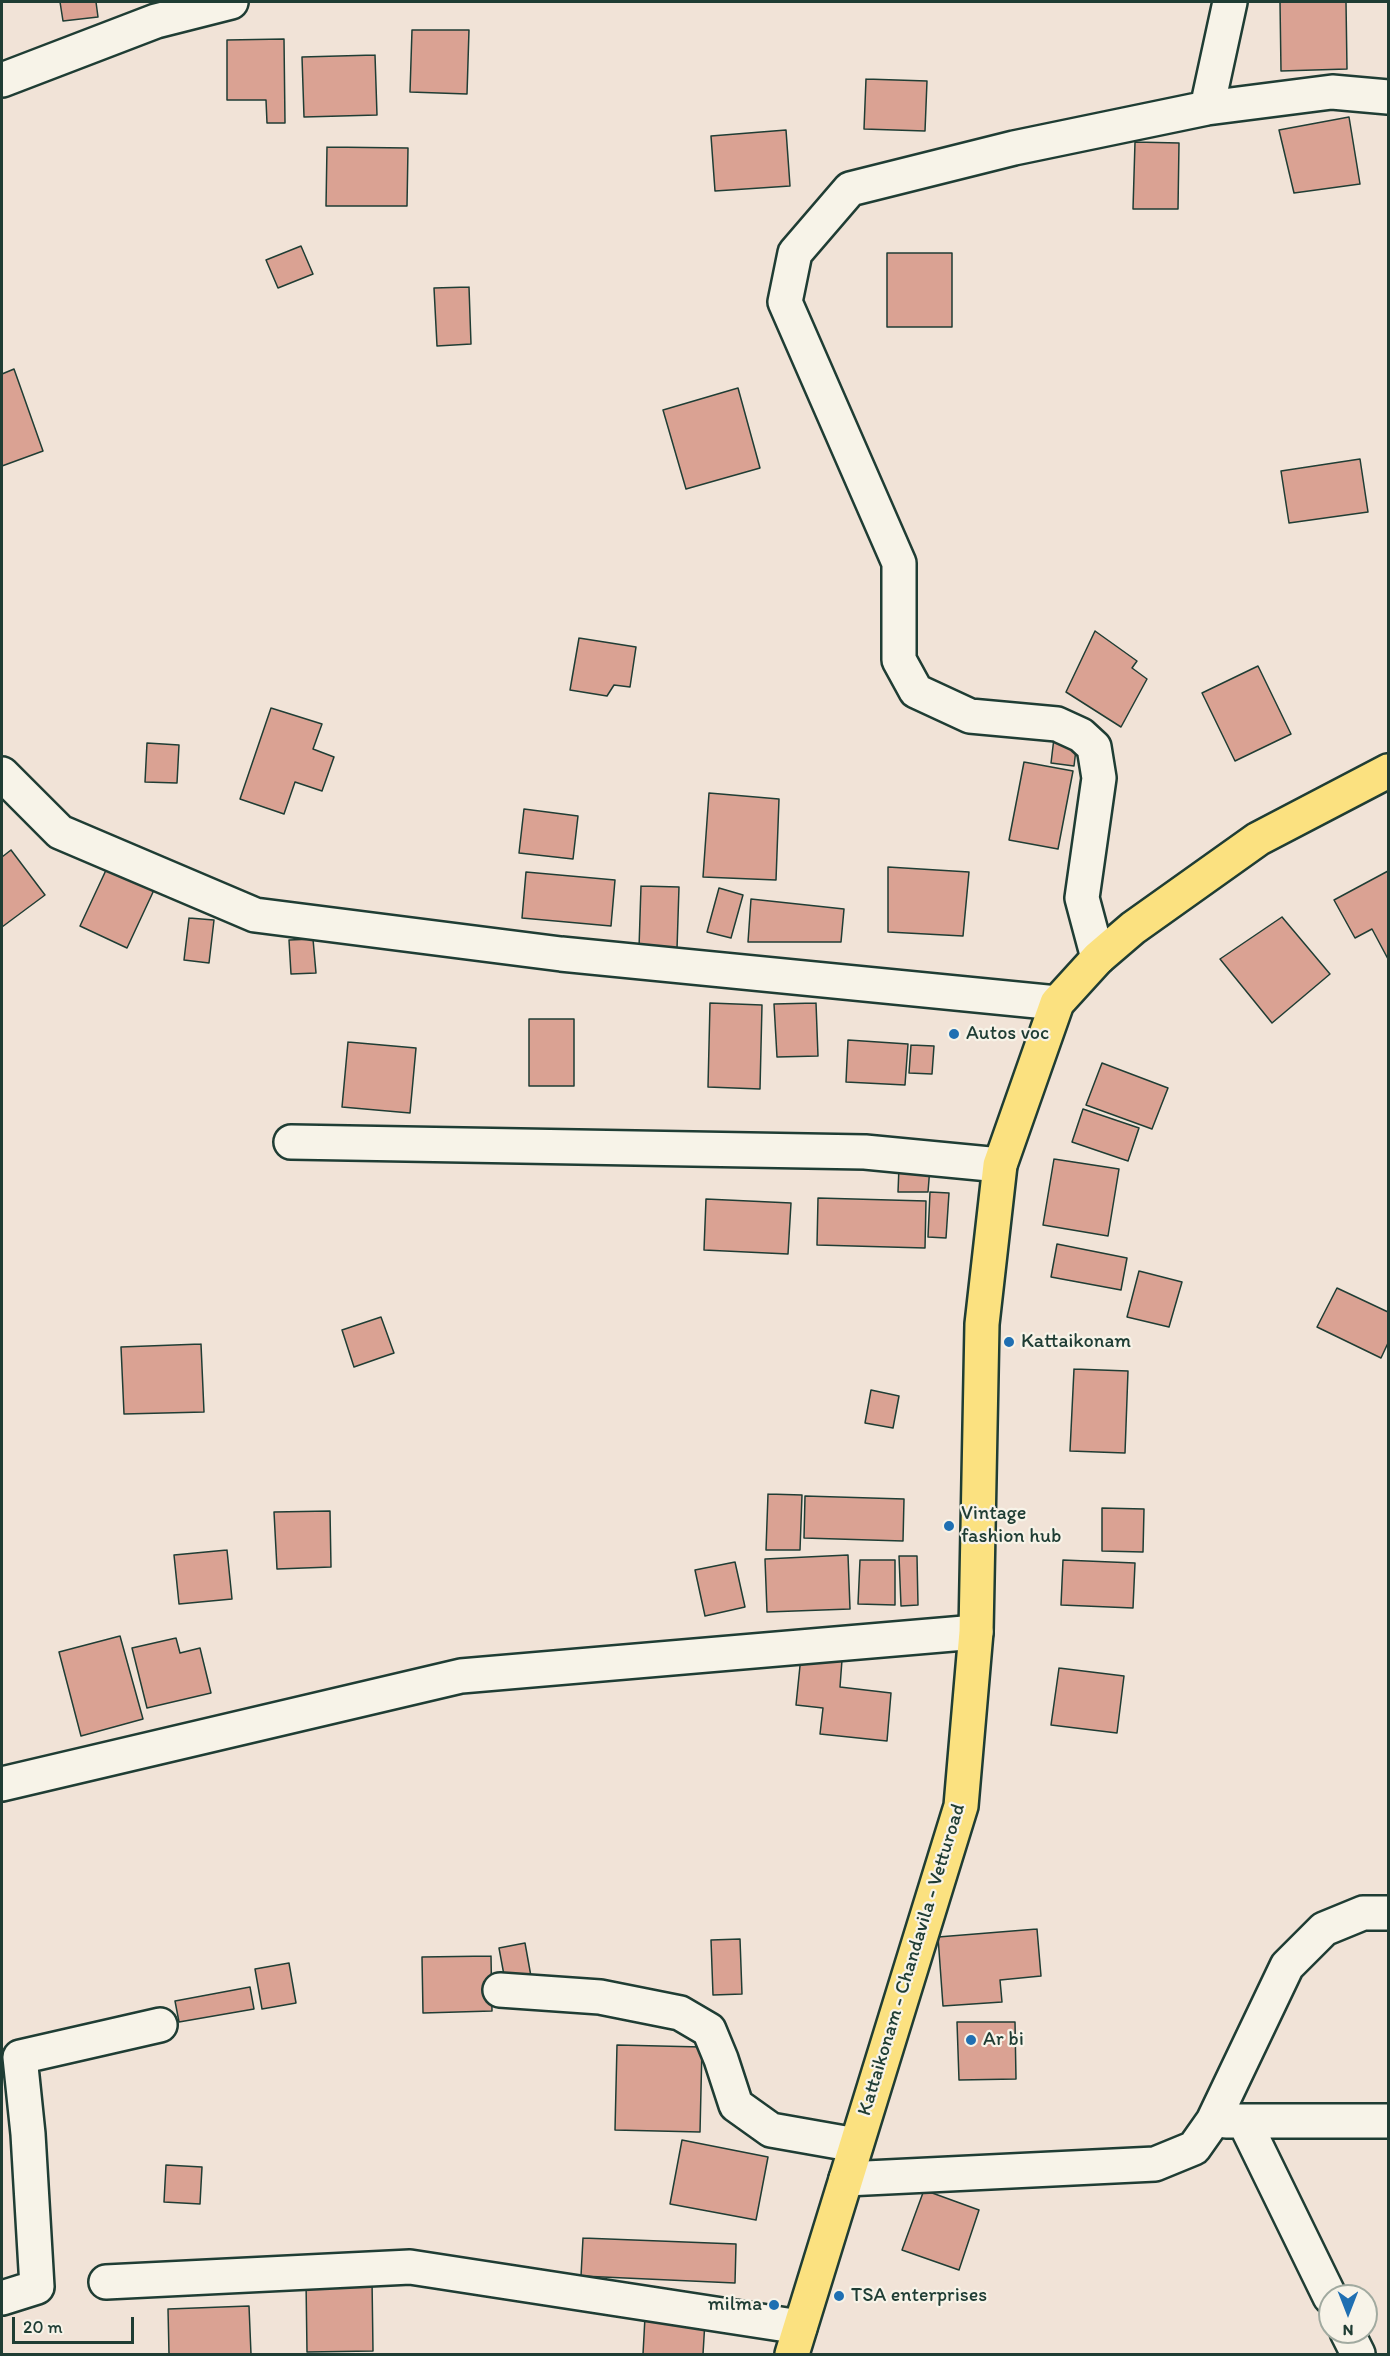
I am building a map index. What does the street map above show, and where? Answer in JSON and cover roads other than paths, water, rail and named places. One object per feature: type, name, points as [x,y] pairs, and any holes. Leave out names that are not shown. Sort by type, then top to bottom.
[{"type":"main road","name":"Kattaikonam - Chandavila - Vetturoad","points":[[796,2341],[961,1806],[976,1632],[982,1324],[1000,1165],[1057,1003],[1098,958],[1133,928],[1258,838],[1389,771]]},
{"type":"street","points":[[2,80],[156,21],[231,2]]},
{"type":"street","points":[[1207,108],[1230,2]]},
{"type":"street","points":[[1098,958],[1082,898],[1099,778],[1094,747],[1081,735],[1057,724],[970,716],[916,691],[900,660],[900,563],[784,302],[795,253],[850,189],[1014,148],[1207,108],[1332,92],[1389,97]]},
{"type":"street","points":[[2,774],[60,832],[255,915],[561,954],[1057,1003]]},
{"type":"street","points":[[291,1142],[865,1152],[1000,1165]]},
{"type":"street","points":[[2,1784],[461,1676],[976,1632]]},
{"type":"street","points":[[846,2179],[1155,2164],[1194,2148],[1228,2121],[1287,1966],[1324,1929],[1363,1913],[1389,1913]]},
{"type":"street","points":[[500,1990],[600,1996],[680,2013],[709,2030],[735,2104],[771,2130],[856,2145]]},
{"type":"street","points":[[2,2298],[37,2287],[28,2134],[20,2057],[160,2025]]},
{"type":"street","points":[[1228,2121],[1389,2121]]},
{"type":"street","points":[[1228,2121],[1322,2284]]},
{"type":"street","points":[[106,2282],[410,2267],[796,2341]]},
{"type":"place","name":"Autos voc","points":[[954,1034]]},
{"type":"place","name":"Kattaikonam","points":[[1009,1342]]},
{"type":"place","name":"Vintage fashion hub","points":[[949,1526]]},
{"type":"place","name":"Ar bi","points":[[971,2040]]},
{"type":"place","name":"TSA enterprises","points":[[839,2296]]},
{"type":"place","name":"milma","points":[[774,2305]]}]
